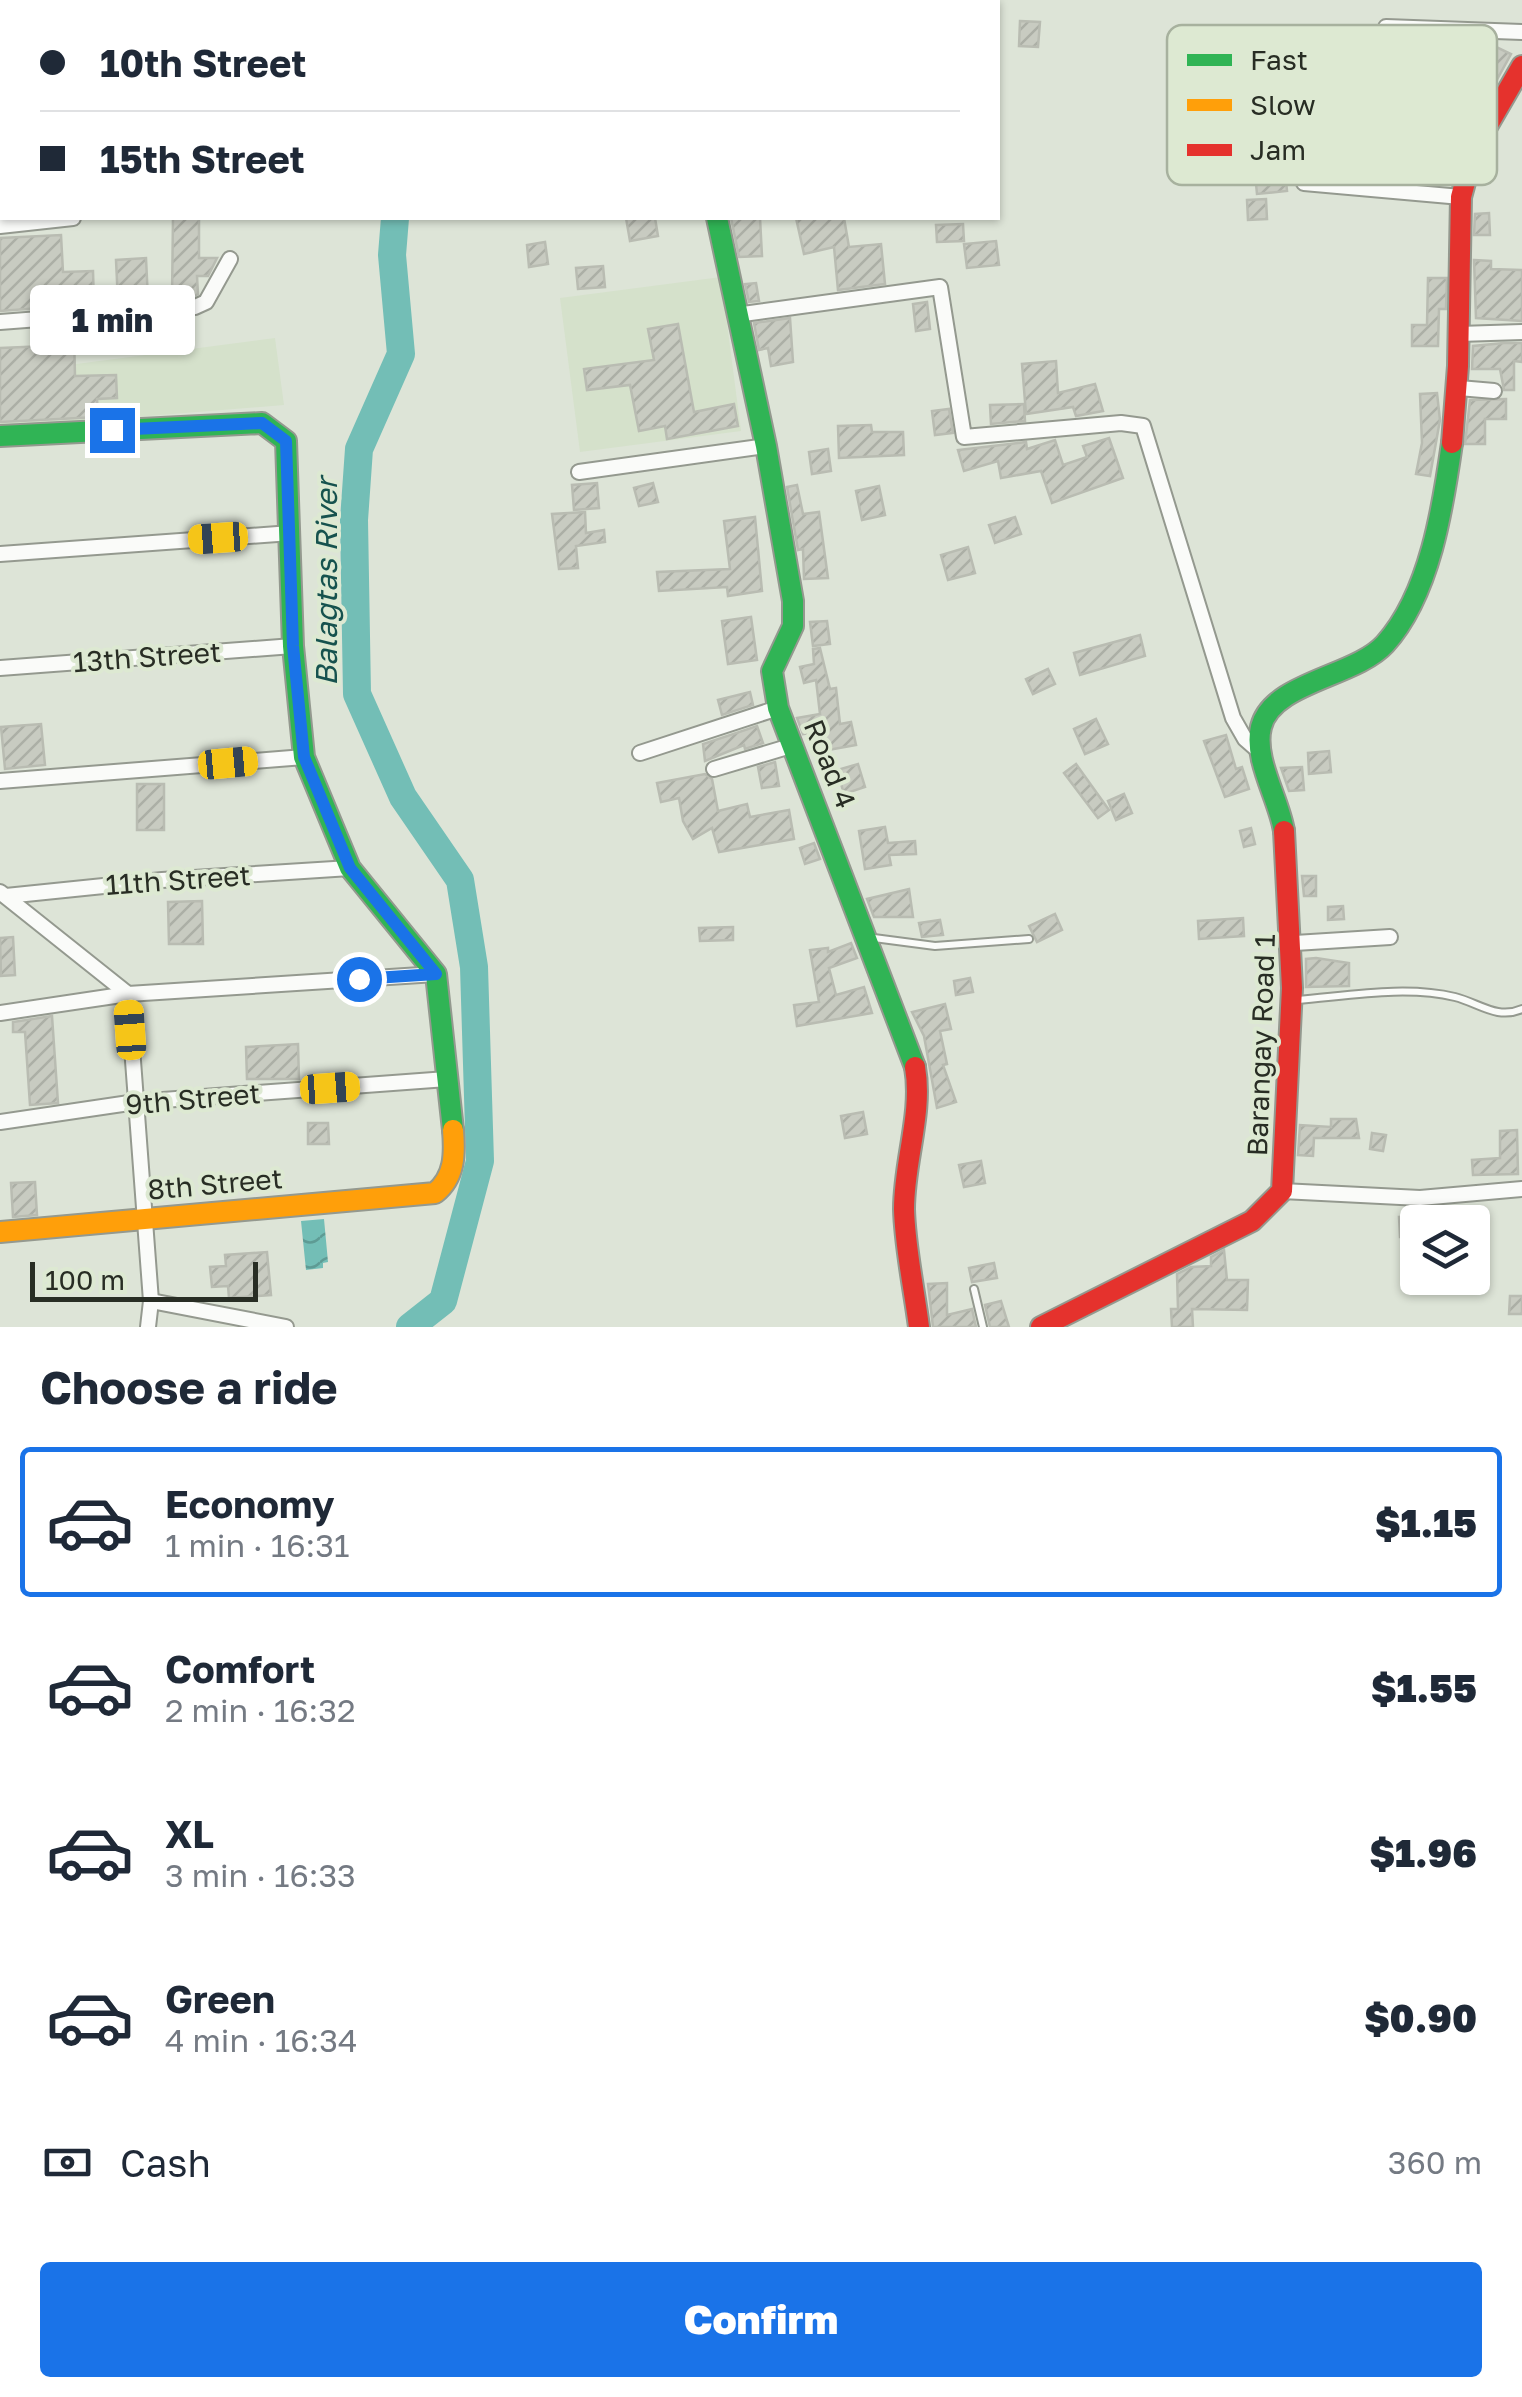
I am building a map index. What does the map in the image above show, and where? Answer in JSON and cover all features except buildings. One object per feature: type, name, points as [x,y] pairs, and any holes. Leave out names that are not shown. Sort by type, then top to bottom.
[{"type":"street","points":[[1497,31],[1522,32]]},
{"type":"street","points":[[1497,110],[1522,66]]},
{"type":"street","points":[[1326,185],[1461,197]]},
{"type":"street","points":[[1261,753],[1261,726],[1276,702],[1373,658],[1408,606],[1451,456],[1459,388],[1461,197],[1464,185]]},
{"type":"street","points":[[0,226],[55,220]]},
{"type":"street","name":"Road 4","points":[[717,220],[766,446],[793,601],[793,626],[772,670],[778,708],[912,1051],[919,1092],[904,1210],[919,1327]]},
{"type":"street","points":[[0,322],[194,307],[206,302],[230,259]]},
{"type":"street","points":[[736,315],[940,287],[959,428],[964,437],[1121,423],[1143,426],[1233,718],[1245,739],[1261,753]]},
{"type":"street","points":[[1459,334],[1522,332]]},
{"type":"street","points":[[1459,388],[1494,391]]},
{"type":"street","points":[[0,436],[262,423],[286,441],[293,646],[304,757],[350,868],[436,974],[447,1079]]},
{"type":"street","points":[[579,472],[766,446]]},
{"type":"street","points":[[0,554],[291,533]]},
{"type":"street","name":"13th Street","points":[[0,668],[293,646]]},
{"type":"street","points":[[640,754],[778,708]]},
{"type":"street","points":[[714,768],[794,745]]},
{"type":"street","name":"Barangay Road 1","points":[[1041,1327],[1252,1221],[1282,1191],[1296,1000],[1295,943],[1285,826],[1261,753]]},
{"type":"street","points":[[0,781],[304,757]]},
{"type":"street","name":"11th Street","points":[[3,894],[350,868]]},
{"type":"street","points":[[3,894],[128,994],[152,1301],[148,1327]]},
{"type":"street","points":[[1295,943],[1390,938]]},
{"type":"street","points":[[0,1013],[128,994],[436,974]]},
{"type":"street","name":"9th Street","points":[[0,1122],[136,1102],[447,1079]]},
{"type":"street","name":"8th Street","points":[[0,1232],[435,1194],[446,1183],[455,1152],[447,1079]]},
{"type":"street","points":[[1282,1191],[1420,1198],[1522,1189]]},
{"type":"street","points":[[152,1301],[286,1327]]},
{"type":"lane","points":[[868,937],[934,946],[1029,939]]},
{"type":"lane","points":[[1296,1000],[1382,993],[1454,997],[1498,1014],[1522,1009]]},
{"type":"lane","points":[[974,1289],[983,1327]]},
{"type":"shaded area","points":[[721,277],[741,431],[580,452],[560,298]]},
{"type":"shaded area","points":[[275,338],[284,405],[0,428],[0,374]]},
{"type":"water","points":[[324,1219],[328,1262],[323,1263],[323,1268],[306,1270],[301,1221]]},
{"type":"waterway","name":"Balagtas River","points":[[395,220],[392,255],[401,354],[359,449],[354,520],[357,694],[403,797],[460,880],[474,967],[480,1161],[443,1301],[410,1327]]},
{"type":"traffic: fast","points":[[717,220],[766,446],[793,601],[793,626],[772,671],[778,708],[915,1067]]},
{"type":"traffic: fast","points":[[0,436],[262,423],[286,441],[293,646],[304,757],[350,868],[436,974],[453,1130]]},
{"type":"traffic: fast","points":[[1284,831],[1263,766],[1261,727],[1268,712],[1281,700],[1372,655],[1400,624],[1432,549],[1452,443]]},
{"type":"traffic: slow","points":[[0,1232],[435,1193],[450,1172],[453,1130]]},
{"type":"traffic: jam","points":[[1497,109],[1522,66]]},
{"type":"traffic: jam","points":[[1452,443],[1464,185]]},
{"type":"traffic: jam","points":[[1041,1327],[1252,1221],[1282,1191],[1292,988],[1284,831]]},
{"type":"traffic: jam","points":[[915,1067],[917,1102],[904,1209],[919,1327]]},
{"type":"route","points":[[112,430],[262,423],[286,441],[293,646],[304,757],[350,868],[436,974],[359,979]]}]
